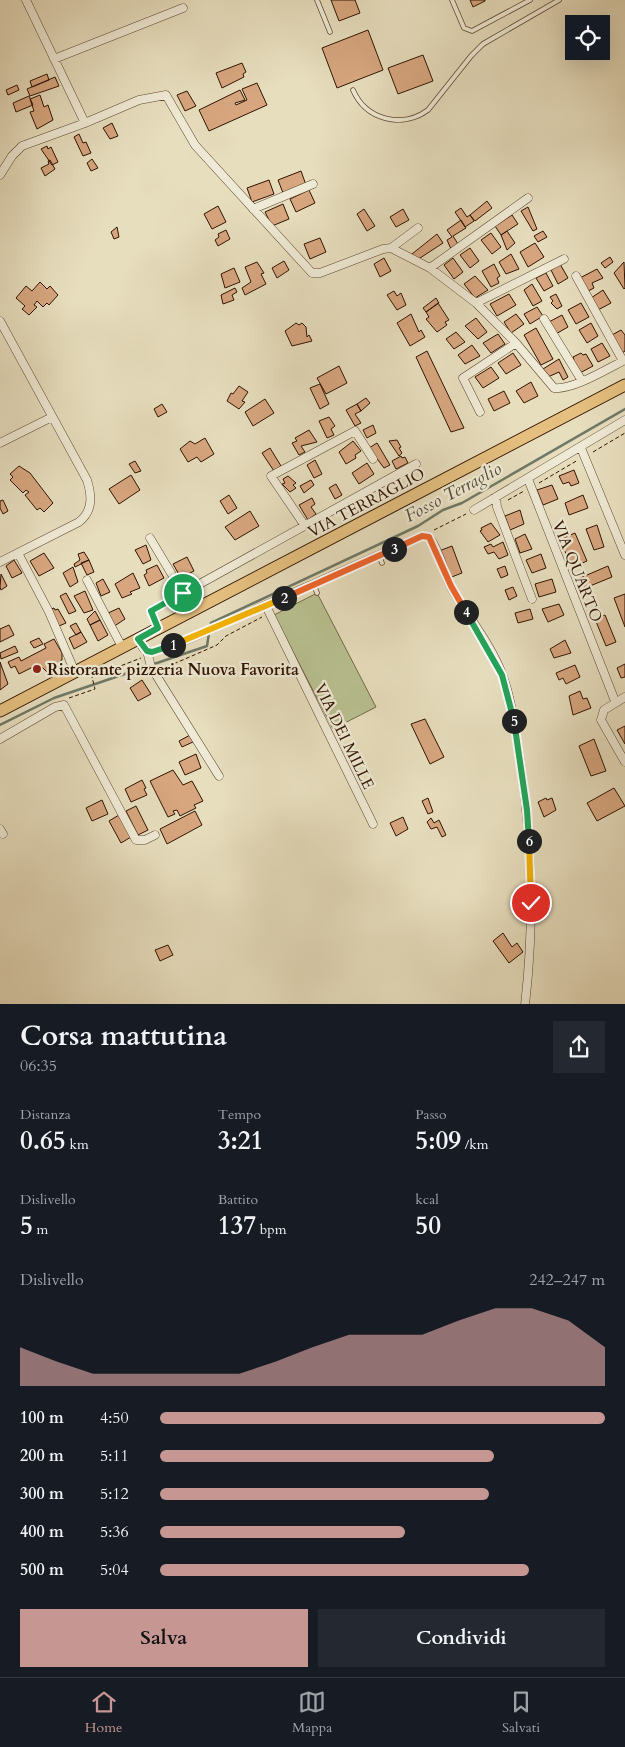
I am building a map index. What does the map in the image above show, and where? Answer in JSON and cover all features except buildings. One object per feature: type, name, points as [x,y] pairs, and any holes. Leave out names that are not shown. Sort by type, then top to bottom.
[{"type":"main road","name":"VIA TERRAGLIO","points":[[0,711],[625,385]]},
{"type":"street","points":[[26,0],[84,123]]},
{"type":"street","points":[[54,59],[183,8]]},
{"type":"street","points":[[0,175],[12,156],[22,146],[138,100],[166,95],[195,145],[312,273],[320,273],[383,249],[391,248],[418,228]]},
{"type":"street","points":[[254,209],[313,184]]},
{"type":"street","points":[[430,268],[528,198]]},
{"type":"street","points":[[391,248],[430,268],[476,302],[516,343],[554,388],[561,389],[582,381],[624,360],[576,276]]},
{"type":"street","points":[[476,302],[564,259]]},
{"type":"street","points":[[544,319],[582,381]]},
{"type":"street","points":[[0,321],[87,480],[90,491],[89,512],[79,522],[0,562]]},
{"type":"street","points":[[480,412],[463,378],[516,343]]},
{"type":"street","points":[[0,442],[52,417]]},
{"type":"street","points":[[474,510],[581,448],[625,420]]},
{"type":"street","points":[[306,526],[271,476],[355,431],[373,459]]},
{"type":"street","points":[[581,448],[625,555]]},
{"type":"street","points":[[158,628],[151,611],[416,464]]},
{"type":"street","name":"VIA QUARTO","points":[[528,479],[615,702]]},
{"type":"street","points":[[496,497],[532,599]]},
{"type":"street","points":[[149,661],[152,652],[268,610],[314,585],[380,560],[427,536],[432,542],[451,586],[496,660],[514,720],[527,810],[530,871],[530,961],[525,1004]]},
{"type":"street","points":[[150,538],[183,593]]},
{"type":"street","points":[[18,553],[49,612],[75,672]]},
{"type":"street","points":[[87,580],[122,647]]},
{"type":"street","name":"VIA DEI MILLE","points":[[268,610],[373,824]]},
{"type":"street","points":[[138,639],[149,661],[219,776]]},
{"type":"street","points":[[625,697],[604,710],[601,720],[625,762]]},
{"type":"street","points":[[0,739],[55,707],[64,705],[136,840],[145,840],[155,835]]},
{"type":"lane","points":[[317,0],[330,32]]},
{"type":"lane","points":[[452,0],[464,28],[472,31],[530,0]]},
{"type":"lane","points":[[353,90],[363,105],[380,117],[403,120],[421,115],[434,103],[471,56],[483,44],[559,0]]},
{"type":"lane","points":[[314,585],[318,593]]},
{"type":"path","points":[[505,500],[510,500],[625,433]]},
{"type":"path","points":[[427,536],[431,532],[474,510]]},
{"type":"path","points":[[95,687],[91,679],[92,677],[149,661],[217,646],[226,636],[268,610]]},
{"type":"green space","points":[[317,593],[376,707],[333,729],[274,615]]},
{"type":"waterway","name":"Fosso Terraglio","points":[[210,627],[211,623],[418,526],[443,510],[462,503],[625,409]]},
{"type":"waterway","name":"Fosso Terraglio","points":[[0,725],[54,698],[207,646],[209,633]]},
{"type":"place","name":"Ristorante pizzeria Nuova Favorita","points":[[37,669]]},
{"type":"route","points":[[183,593],[151,611],[151,615],[158,628],[138,639],[147,651],[152,652],[204,634],[422,536],[429,537],[451,586],[496,660],[502,675],[514,720],[521,762],[527,810],[531,903]]}]
